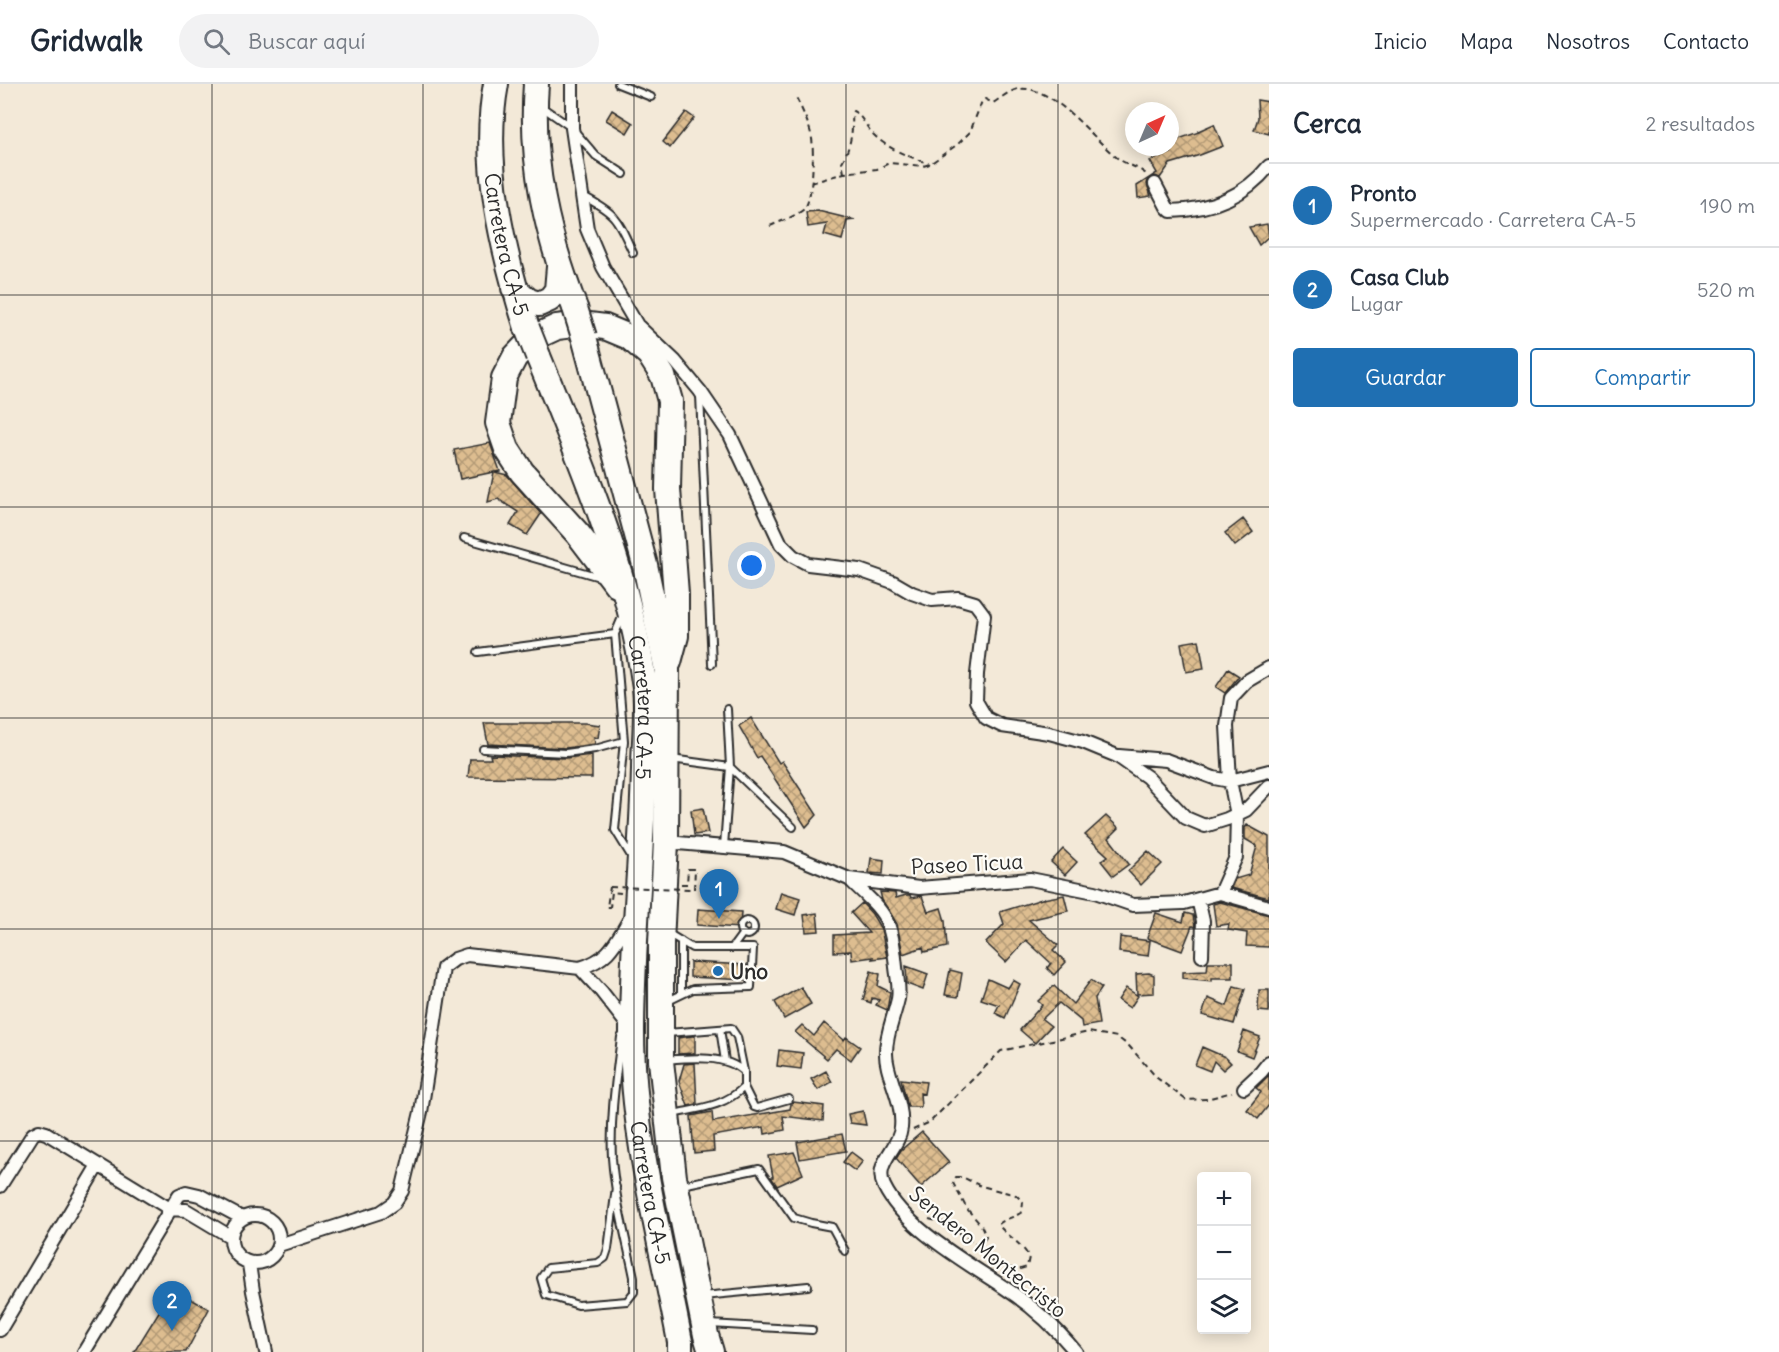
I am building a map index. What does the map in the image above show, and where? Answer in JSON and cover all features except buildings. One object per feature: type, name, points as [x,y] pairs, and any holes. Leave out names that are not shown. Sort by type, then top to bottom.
[{"type":"highway","name":"Carretera CA-5","points":[[496,84],[491,113],[494,188],[514,288],[527,328],[594,494],[629,601],[645,691],[640,869],[628,1027],[639,1133],[680,1352]]},
{"type":"highway","name":"Carretera CA-5","points":[[535,93],[538,167],[547,225],[584,337],[645,565],[668,670],[666,842],[671,935],[660,1005],[662,1060],[676,1186],[707,1341]]},
{"type":"highway","points":[[514,288],[529,301],[539,304],[550,299],[557,290],[559,267]]},
{"type":"highway","points":[[629,601],[578,534],[522,472],[507,449],[498,423],[504,378],[515,357],[533,338],[557,327],[581,324],[605,327],[625,323],[629,337],[649,354],[663,376],[670,401],[668,489],[676,594],[676,636],[668,670]]},
{"type":"street","points":[[572,84],[572,128],[587,229],[625,323],[646,336],[675,361],[700,391],[730,435],[781,544],[793,556],[808,564],[859,570],[893,582],[912,593],[932,600],[958,598],[975,603],[984,615],[976,701],[986,718],[1002,726],[1049,733],[1083,742],[1118,756],[1147,777],[1186,818],[1205,826],[1237,815],[1246,810],[1269,786]]},
{"type":"street","points":[[1155,184],[1171,211],[1201,208],[1225,201],[1254,183],[1269,166]]},
{"type":"street","points":[[1269,668],[1246,681],[1231,698],[1227,726],[1230,781],[1237,815],[1236,857],[1220,893],[1269,907]]},
{"type":"street","points":[[1118,756],[1166,760],[1214,778],[1230,781],[1269,771]]},
{"type":"street","name":"Paseo Ticua","points":[[666,842],[784,852],[849,879],[919,888],[1030,879],[1095,892],[1133,905],[1184,903],[1220,893]]},
{"type":"street","points":[[849,879],[881,909],[890,924],[899,996],[885,1054],[901,1114],[900,1136]]},
{"type":"street","points":[[1198,899],[1203,921],[1202,956]]},
{"type":"street","points":[[279,1245],[381,1212],[394,1203],[402,1191],[421,1112],[443,968],[455,959],[467,955],[580,968],[595,964],[606,956],[637,908]]},
{"type":"street","points":[[580,968],[628,1027]]},
{"type":"street","points":[[1244,1088],[1269,1062]]},
{"type":"street","points":[[0,1186],[33,1134],[39,1131],[46,1132],[170,1209],[186,1210],[231,1237]]},
{"type":"street","name":"Sendero Montecristo","points":[[900,1136],[881,1170],[882,1183],[890,1198],[915,1223],[959,1258],[1033,1309],[1076,1352]]},
{"type":"street","points":[[0,1330],[98,1165]]},
{"type":"street","points":[[84,1352],[179,1195],[186,1192],[199,1195],[242,1218]]},
{"type":"street","points":[[261,1215],[276,1226],[279,1245],[275,1254],[268,1260],[259,1264],[249,1263],[234,1252],[231,1237],[235,1225],[242,1218],[261,1215]]},
{"type":"street","points":[[249,1263],[266,1352]]},
{"type":"lane","points":[[618,84],[651,97]]},
{"type":"lane","points":[[535,93],[572,128],[596,156],[624,174]]},
{"type":"lane","points":[[582,195],[607,209],[618,220],[633,253]]},
{"type":"lane","points":[[700,391],[712,664]]},
{"type":"lane","points":[[464,538],[612,579]]},
{"type":"lane","points":[[629,601],[615,634],[624,741],[615,830],[640,869]]},
{"type":"lane","points":[[478,652],[615,634]]},
{"type":"lane","points":[[724,847],[729,767],[727,710]]},
{"type":"lane","points":[[483,749],[566,753],[595,749],[624,741]]},
{"type":"lane","points":[[666,759],[729,767],[793,827]]},
{"type":"lane","points":[[660,1005],[693,989],[751,987],[754,925],[749,920],[740,926],[743,933]]},
{"type":"lane","points":[[743,933],[746,935],[753,932]]},
{"type":"lane","points":[[732,948],[743,933]]},
{"type":"lane","points":[[671,935],[692,948],[753,948]]},
{"type":"lane","points":[[671,935],[681,994]]},
{"type":"lane","points":[[616,1187],[605,1258],[598,1263],[548,1268],[541,1278],[546,1295],[578,1305],[627,1301],[634,1292],[634,1277],[612,1158],[612,1107],[628,1027]]},
{"type":"lane","points":[[661,1033],[731,1028],[734,1030],[744,1072],[744,1087],[754,1107],[789,1099]]},
{"type":"lane","points":[[720,1029],[725,1061]]},
{"type":"lane","points":[[662,1060],[725,1061],[737,1065],[744,1072]]},
{"type":"lane","points":[[667,1115],[706,1108],[736,1095],[744,1087]]},
{"type":"lane","points":[[676,1186],[759,1169],[794,1218],[832,1227],[845,1251]]},
{"type":"lane","points":[[699,1296],[808,1286]]},
{"type":"lane","points":[[707,1341],[726,1324],[812,1330]]},
{"type":"path","points":[[811,183],[844,173],[877,169],[889,163],[923,166],[930,164],[958,144],[970,132],[982,101],[985,99],[993,103],[1019,88],[1045,93],[1053,98],[1116,158],[1143,171],[1155,184]]},
{"type":"path","points":[[770,226],[792,217],[806,207],[811,183],[812,138],[795,95]]},
{"type":"path","points":[[844,173],[842,162],[847,153],[853,130],[852,113],[854,111],[858,113],[867,129],[887,146],[930,164]]},
{"type":"path","points":[[612,892],[610,907],[607,908],[610,887],[694,889],[695,869],[688,869],[687,884]]},
{"type":"path","points":[[900,1136],[930,1122],[1001,1052],[1089,1032],[1117,1037],[1129,1046],[1156,1078],[1186,1100],[1207,1099],[1244,1088]]},
{"type":"path","points":[[915,1223],[926,1219],[945,1223],[976,1244],[982,1243],[986,1236],[952,1183],[956,1177],[1016,1195],[1023,1202],[1022,1212],[1014,1218],[1003,1220],[998,1226],[1021,1244],[1029,1257],[1027,1267],[1017,1270],[985,1259],[959,1258]]},
{"type":"place","name":"Pronto","points":[[719,919]]},
{"type":"place","name":"Uno","points":[[718,971]]},
{"type":"place","name":"Casa Club","points":[[172,1331]]}]
